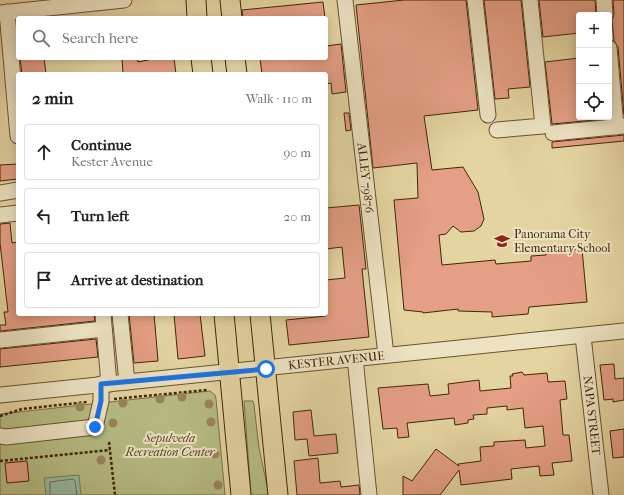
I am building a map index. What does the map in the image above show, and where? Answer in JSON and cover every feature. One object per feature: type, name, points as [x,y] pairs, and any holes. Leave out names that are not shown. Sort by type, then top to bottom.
[{"type":"main road","points":[[196,0],[197,16]]},
{"type":"main road","points":[[230,0],[232,16]]},
{"type":"main road","points":[[201,60],[203,72]]},
{"type":"main road","points":[[235,60],[237,72]]},
{"type":"main road","points":[[224,316],[241,495]]},
{"type":"main road","points":[[260,316],[278,495]]},
{"type":"street","points":[[16,94],[12,9],[124,0]]},
{"type":"street","name":"ALLEY 79876","points":[[345,0],[386,355]]},
{"type":"street","points":[[475,0],[488,115]]},
{"type":"street","points":[[497,130],[543,126],[530,0]]},
{"type":"street","points":[[604,0],[605,12]]},
{"type":"street","points":[[553,133],[620,127],[612,70]]},
{"type":"street","points":[[0,192],[16,190]]},
{"type":"street","points":[[0,215],[16,213]]},
{"type":"street","points":[[120,316],[127,382]]},
{"type":"street","points":[[0,436],[6,438],[95,427],[105,384],[104,321],[1,340]]},
{"type":"street","name":"KESTER AVENUE","points":[[0,395],[624,332]]},
{"type":"street","name":"NAPA STREET","points":[[583,336],[600,495]]},
{"type":"street","points":[[355,358],[369,495]]},
{"type":"path","points":[[109,442],[115,495]]},
{"type":"path","points":[[0,461],[110,450]]},
{"type":"green space","name":"Sepulveda Recreation Center","points":[[210,391],[215,395],[216,399],[225,495],[0,495],[0,414]]},
{"type":"green space","points":[[244,401],[253,401],[259,448],[269,495],[251,495]]},
{"type":"water","points":[[79,475],[81,495],[46,495],[44,478]]},
{"type":"building","points":[[404,0],[466,0],[478,110],[424,116],[432,170],[463,167],[478,192],[484,219],[481,226],[474,231],[461,232],[453,226],[446,234],[439,235],[442,265],[495,260],[496,264],[531,261],[531,256],[582,249],[587,302],[529,307],[528,314],[492,317],[492,312],[458,311],[458,309],[423,313],[404,310],[394,200],[418,198],[417,163],[373,168],[356,5]]},
{"type":"building","points":[[484,0],[521,0],[530,87],[508,89],[509,98],[495,99]]},
{"type":"building","points":[[539,0],[595,0],[596,12],[576,12],[576,33],[543,37]]},
{"type":"building","points":[[613,0],[624,0],[624,115],[618,47],[614,41],[612,21],[614,14]]},
{"type":"building","points":[[323,2],[325,16],[243,16],[242,10]]},
{"type":"building","points":[[341,44],[346,92],[332,94],[331,83],[328,84],[328,72],[262,72],[260,60],[328,60],[328,46]]},
{"type":"building","points":[[576,58],[576,120],[595,120],[552,124],[545,62]]},
{"type":"building","points":[[20,60],[44,60],[46,72],[22,72]]},
{"type":"building","points":[[122,60],[138,60],[138,62],[148,60],[174,60],[176,72],[123,72]]},
{"type":"building","points":[[344,113],[349,113],[351,130],[346,131]]},
{"type":"building","points":[[624,135],[624,141],[552,148],[552,142]]},
{"type":"building","points":[[16,164],[16,179],[0,181],[0,165]]},
{"type":"building","points":[[359,205],[366,269],[362,269],[369,337],[289,345],[286,320],[328,316],[328,280],[345,278],[342,247],[328,249],[328,208]]},
{"type":"building","points":[[10,223],[12,243],[16,242],[16,316],[94,316],[95,321],[0,331],[0,325],[6,325],[4,312],[8,312],[0,243],[0,224]]},
{"type":"building","points":[[129,316],[154,316],[158,361],[134,363]]},
{"type":"building","points":[[174,316],[200,316],[205,356],[178,359]]},
{"type":"building","points":[[96,339],[98,357],[0,367],[0,349]]},
{"type":"building","points":[[614,364],[615,379],[624,378],[624,400],[613,402],[613,399],[604,400],[600,365]]},
{"type":"building","points":[[522,372],[524,375],[547,373],[548,382],[565,381],[567,399],[560,400],[563,435],[569,435],[572,461],[552,463],[554,475],[540,476],[539,466],[511,469],[512,479],[461,485],[459,470],[440,495],[403,495],[403,476],[412,481],[436,449],[459,466],[458,464],[481,461],[480,447],[494,446],[494,442],[525,440],[526,448],[545,446],[543,426],[525,428],[523,408],[507,410],[507,406],[487,408],[487,414],[473,415],[474,419],[468,420],[468,423],[455,425],[454,418],[407,423],[409,437],[398,438],[397,428],[383,429],[378,388],[428,384],[430,396],[449,394],[448,384],[479,380],[480,391],[511,388],[510,376],[513,376],[512,374]]},
{"type":"building","points":[[311,410],[314,436],[336,434],[338,453],[309,456],[307,439],[295,440],[293,412]]},
{"type":"building","points":[[624,429],[624,457],[613,458],[610,431]]},
{"type":"building","points":[[318,458],[320,483],[340,481],[341,487],[359,485],[360,495],[297,495],[294,461]]},
{"type":"building","points":[[27,461],[29,481],[7,483],[5,463]]},
{"type":"place","name":"Panorama City Elementary School","points":[[502,241]]},
{"type":"route","points":[[95,427],[101,401],[101,384],[266,369]]}]
